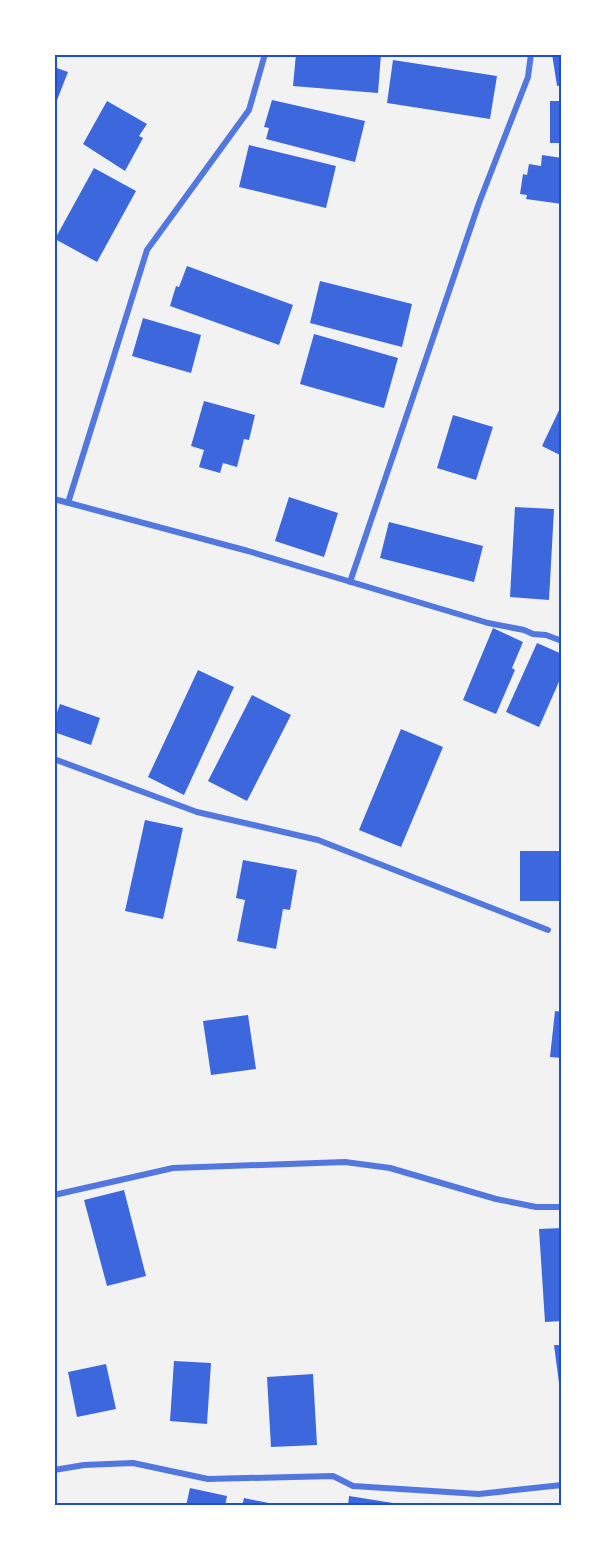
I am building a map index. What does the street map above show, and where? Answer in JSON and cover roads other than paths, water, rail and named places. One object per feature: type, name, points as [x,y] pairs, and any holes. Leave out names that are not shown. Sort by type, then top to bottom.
[{"type":"street","points":[[68,503],[147,250],[249,110],[265,54]]},
{"type":"street","points":[[350,582],[479,203],[528,77],[531,54]]},
{"type":"street","points":[[54,500],[248,551],[488,623],[546,635],[562,641]]},
{"type":"street","points":[[54,759],[197,812],[318,840],[548,930]]},
{"type":"street","points":[[54,1195],[173,1168],[345,1162],[390,1168],[496,1199],[536,1207],[562,1207]]},
{"type":"street","points":[[54,1470],[84,1465],[133,1462],[208,1479],[333,1476],[353,1486],[479,1494],[562,1485]]}]
